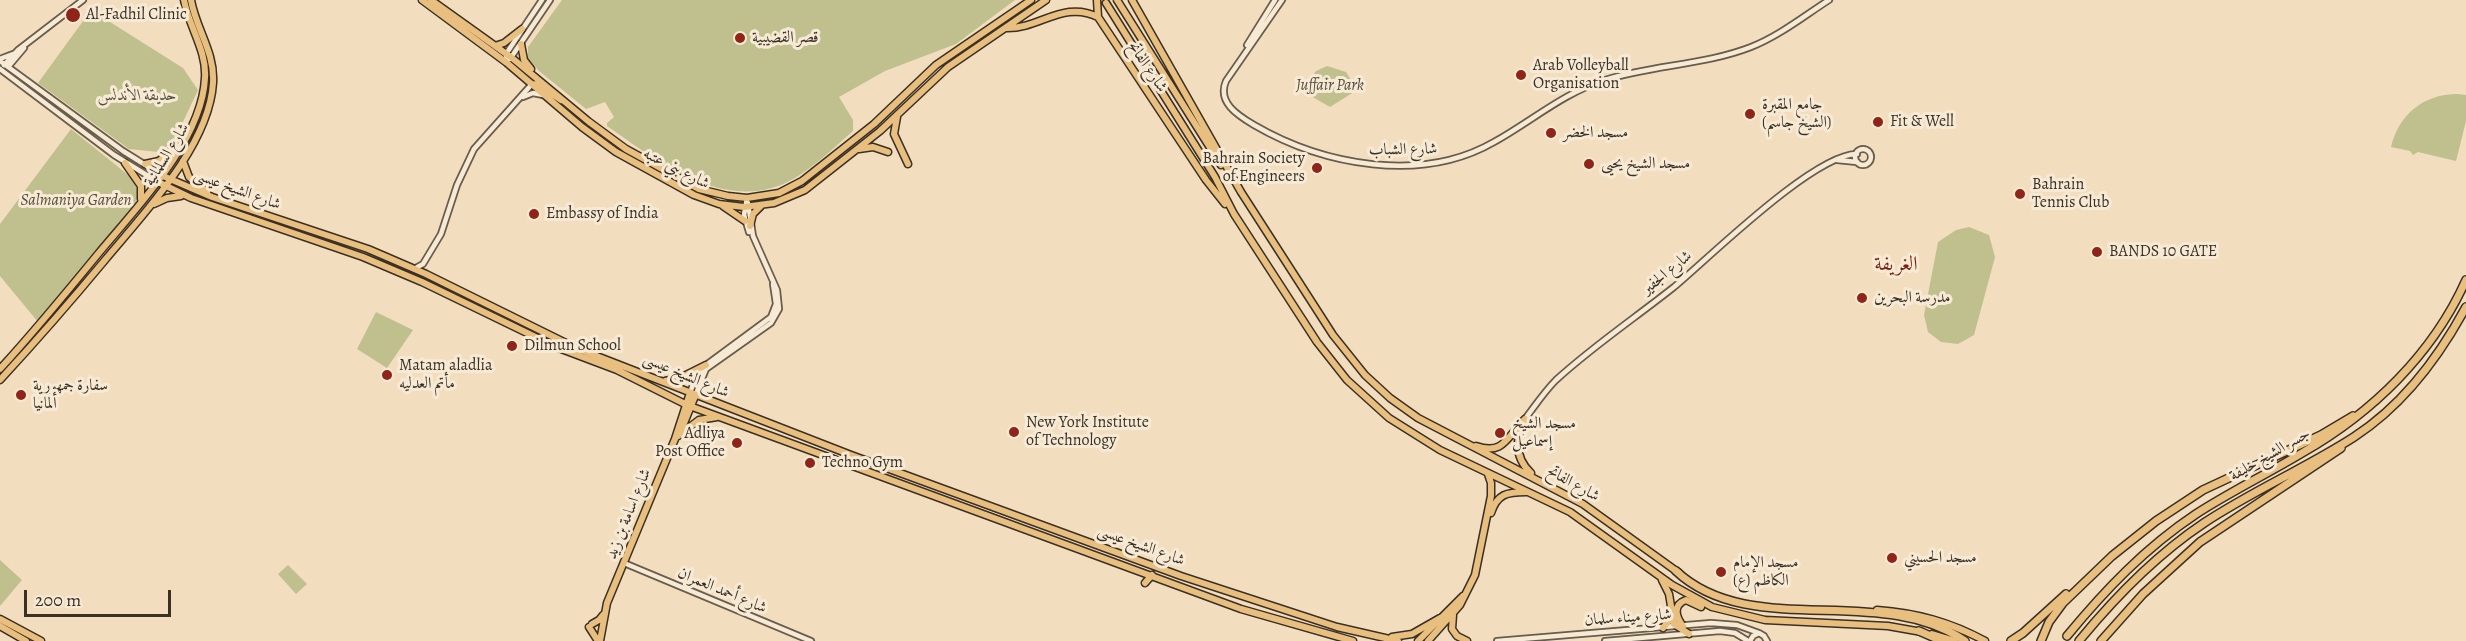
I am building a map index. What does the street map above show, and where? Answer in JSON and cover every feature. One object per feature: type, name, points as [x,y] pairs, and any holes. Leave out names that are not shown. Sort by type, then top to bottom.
[{"type":"highway","name":"جسر الشيخ خليفة","points":[[2067,636],[2126,570],[2177,527],[2249,482],[2321,442],[2361,414],[2411,365],[2444,321],[2466,280]]},
{"type":"highway","name":"جسر الشيخ خليفة","points":[[2079,641],[2115,599],[2184,537],[2250,495],[2354,437],[2383,414],[2421,375],[2466,308]]},
{"type":"highway","points":[[2459,321],[2466,314]]},
{"type":"highway","points":[[2011,641],[2132,539],[2188,500],[2227,478],[2321,435],[2348,418],[2361,414]]},
{"type":"highway","points":[[2102,640],[2143,594],[2200,542],[2334,453],[2354,437]]},
{"type":"highway","points":[[1676,571],[1693,587],[1706,595],[1754,612],[1787,615],[1891,616],[1925,622],[1965,641]]},
{"type":"highway","points":[[2043,639],[2058,609],[2087,579]]},
{"type":"highway","points":[[1919,631],[1942,641]]},
{"type":"main road","name":"شارع السلمانية","points":[[0,369],[163,176],[185,139],[204,95],[206,78],[204,59],[184,0]]},
{"type":"main road","name":"شارع السلمانية","points":[[0,380],[48,328],[166,187],[202,126],[213,85],[210,52],[191,0]]},
{"type":"main road","name":"شارع بني عتبه","points":[[422,0],[507,59],[537,76],[588,121],[626,148],[699,189],[747,198],[779,193],[802,181],[869,129],[936,65],[1031,0]]},
{"type":"main road","name":"شارع بني عتبه","points":[[430,0],[494,46],[545,96],[616,152],[694,195],[720,204],[746,207],[785,200],[805,190],[858,149],[948,67],[1046,0]]},
{"type":"main road","points":[[1090,0],[1090,10]]},
{"type":"main road","points":[[1097,0],[1098,17]]},
{"type":"main road","name":"شارع الفاتح","points":[[1117,0],[1214,155],[1241,192]]},
{"type":"main road","name":"شارع الفاتح","points":[[1132,0],[1241,192],[1333,335],[1377,387],[1404,408],[1460,442],[1536,478],[1598,514],[1676,571],[1703,587],[1747,604],[1917,614],[1944,622],[1985,641]]},
{"type":"main road","name":"شارع الفاتح","points":[[1106,3],[1215,177],[1234,214],[1317,342],[1358,392],[1408,432],[1585,521],[1658,575],[1691,597],[1712,607],[1728,613],[1765,620],[1871,625],[1919,631],[1955,641]]},
{"type":"main road","name":"شارع الفاتح","points":[[1081,5],[1098,17],[1206,180],[1234,214]]},
{"type":"main road","points":[[1005,28],[1019,26],[1050,7]]},
{"type":"main road","points":[[494,46],[504,43],[522,29]]},
{"type":"main road","points":[[521,44],[524,60],[537,76]]},
{"type":"main road","points":[[532,84],[538,84],[557,99],[564,100]]},
{"type":"main road","points":[[897,115],[894,134],[908,164]]},
{"type":"main road","points":[[582,127],[588,121]]},
{"type":"main road","points":[[144,164],[163,158],[185,139]]},
{"type":"main road","points":[[858,149],[873,147],[888,152]]},
{"type":"main road","points":[[183,161],[189,177],[212,197]]},
{"type":"main road","points":[[125,163],[141,186],[140,203]]},
{"type":"main road","name":"شارع الشيخ عيسى","points":[[163,176],[212,197],[368,249],[576,348],[693,395],[1181,576],[1337,627],[1398,641]]},
{"type":"main road","name":"شارع الشيخ عيسى","points":[[158,182],[191,198],[353,253],[402,273],[556,347],[617,370],[689,406],[1241,609],[1353,641]]},
{"type":"main road","points":[[148,208],[161,200],[177,195],[191,198]]},
{"type":"main road","points":[[720,204],[747,224],[761,206]]},
{"type":"main road","points":[[663,382],[680,378],[706,365]]},
{"type":"main road","name":"شارع اسامة بن زيد","points":[[601,641],[609,599],[693,395]]},
{"type":"main road","points":[[677,437],[699,420],[722,417]]},
{"type":"main road","points":[[1460,442],[1488,449],[1498,448],[1525,419]]},
{"type":"main road","points":[[1525,419],[1518,437],[1518,453],[1525,467],[1536,478]]},
{"type":"main road","points":[[1428,641],[1453,614],[1467,594],[1478,566],[1492,492],[1488,474]]},
{"type":"main road","points":[[1482,542],[1495,500],[1508,493],[1529,493]]},
{"type":"main road","points":[[1658,575],[1669,594],[1672,617],[1679,627],[1689,634]]},
{"type":"main road","points":[[1145,583],[1152,576]]},
{"type":"main road","points":[[1418,641],[1467,594]]},
{"type":"main road","name":"شارع اسامة بن زيد","points":[[601,641],[609,599]]},
{"type":"main road","points":[[1679,627],[1676,607],[1682,601],[1689,601],[1705,608],[1712,607]]},
{"type":"main road","points":[[601,641],[590,625],[599,621],[605,612]]},
{"type":"main road","points":[[1453,614],[1452,629],[1457,636],[1467,641]]},
{"type":"main road","points":[[1663,628],[1672,617]]},
{"type":"main road","points":[[1377,637],[1399,637],[1412,634],[1440,618]]},
{"type":"main road","points":[[0,619],[41,641]]},
{"type":"main road","points":[[0,626],[26,641]]},
{"type":"street","points":[[3,66],[83,0]]},
{"type":"street","points":[[507,59],[522,29],[542,0]]},
{"type":"street","points":[[507,59],[521,44],[550,0]]},
{"type":"street","name":"شارع الشباب","points":[[1244,53],[1275,0]]},
{"type":"street","name":"شارع الشباب","points":[[1282,0],[1226,81],[1223,97],[1230,106],[1251,123],[1297,146],[1346,160],[1386,164],[1422,164],[1450,159],[1491,144],[1567,95],[1639,70],[1712,58],[1750,48],[1769,39],[1829,0]]},
{"type":"street","points":[[3,66],[18,50],[30,42]]},
{"type":"street","name":"شارع الشيخ عيسى","points":[[3,66],[69,122],[125,163],[158,182]]},
{"type":"street","name":"شارع الشيخ عيسى","points":[[3,66],[163,176]]},
{"type":"street","points":[[422,273],[423,264],[441,234],[457,185],[474,149],[532,84]]},
{"type":"street","points":[[520,98],[533,93],[545,96]]},
{"type":"street","points":[[69,122],[79,122],[104,137]]},
{"type":"street","points":[[1837,160],[1865,165],[1871,158],[1869,153],[1865,150],[1857,154],[1857,162]]},
{"type":"street","name":"شارع الجفير","points":[[1525,419],[1546,391],[1590,351],[1674,286],[1786,191],[1846,155],[1857,154]]},
{"type":"street","name":"شارع اسامة بن زيد","points":[[693,395],[706,369],[775,319],[779,309],[780,300],[747,224],[747,198]]},
{"type":"street","points":[[414,269],[423,264]]},
{"type":"street","name":"شارع اسامة بن زيد","points":[[693,395],[695,379],[706,365],[771,317],[776,304],[773,284]]},
{"type":"street","name":"شارع أحمد العمران","points":[[624,563],[812,641]]},
{"type":"street","name":"شارع ميناء سلمان","points":[[1497,641],[1721,623],[1737,625],[1759,633]]},
{"type":"street","name":"شارع ميناء سلمان","points":[[1605,641],[1728,632],[1749,641]]},
{"type":"street","points":[[1749,641],[1759,633],[1767,641]]},
{"type":"green space","points":[[562,0],[1015,0],[956,44],[885,71],[839,97],[853,120],[853,131],[818,162],[795,178],[770,188],[745,192],[720,188],[672,169],[607,126],[607,123],[614,117],[605,102],[586,109],[539,71],[528,58],[528,47]]},
{"type":"green space","name":"حديقة الأندلس","points":[[91,10],[183,68],[198,90],[174,141],[159,152],[129,149],[38,83]]},
{"type":"green space","name":"Juffair Park","points":[[1327,66],[1346,72],[1357,90],[1330,107],[1309,95],[1306,86],[1316,71]]},
{"type":"green space","points":[[2457,94],[2466,95],[2466,121],[2456,161],[2418,152],[2413,155],[2410,151],[2391,147],[2400,125],[2415,108],[2434,98]]},
{"type":"green space","name":"Salmaniya Garden","points":[[71,129],[132,178],[139,193],[135,204],[38,322],[0,276],[0,224]]},
{"type":"green space","points":[[1969,227],[1989,235],[1995,257],[1974,335],[1958,344],[1941,342],[1928,332],[1924,315],[1938,242],[1956,230]]},
{"type":"green space","points":[[376,312],[413,330],[387,368],[357,349]]},
{"type":"green space","points":[[0,560],[22,580],[0,606]]},
{"type":"green space","points":[[288,565],[307,584],[296,594],[278,574]]},
{"type":"place","name":"Al-Fadhil Clinic","points":[[73,15]]},
{"type":"place","name":"قصر القضيبية","points":[[740,38]]},
{"type":"place","name":"Arab Volleyball Organisation","points":[[1521,75]]},
{"type":"place","name":"جامع المقبرة (الشيخ جاسم)","points":[[1750,114]]},
{"type":"place","name":"Fit & Well","points":[[1878,122]]},
{"type":"place","name":"مسجد الخضر","points":[[1551,133]]},
{"type":"place","name":"مسجد الشيخ يحيى","points":[[1589,164]]},
{"type":"place","name":"Bahrain Society of Engineers","points":[[1317,168]]},
{"type":"place","name":"Bahrain Tennis Club","points":[[2020,194]]},
{"type":"place","name":"Embassy of India","points":[[534,214]]},
{"type":"place","name":"BANDS 10 GATE","points":[[2097,252]]},
{"type":"place","name":"مدرسة البحرين","points":[[1862,298]]},
{"type":"place","name":"Dilmun School","points":[[512,346]]},
{"type":"place","name":"Matam aladlia مأتم العدليه","points":[[387,375]]},
{"type":"place","name":"سفارة جمهورية ألمانيا","points":[[21,395]]},
{"type":"place","name":"New York Institute of Technology","points":[[1014,432]]},
{"type":"place","name":"مسجد الشيخ إسماعيل","points":[[1500,433]]},
{"type":"place","name":"Adliya Post Office","points":[[737,443]]},
{"type":"place","name":"Techno Gym","points":[[810,463]]},
{"type":"place","name":"مسجد الحسيني","points":[[1892,558]]},
{"type":"place","name":"مسجد الإمام الكاظم (ع)","points":[[1721,572]]},
{"type":"district","name":"الغريفة","points":[[1896,265]]}]
